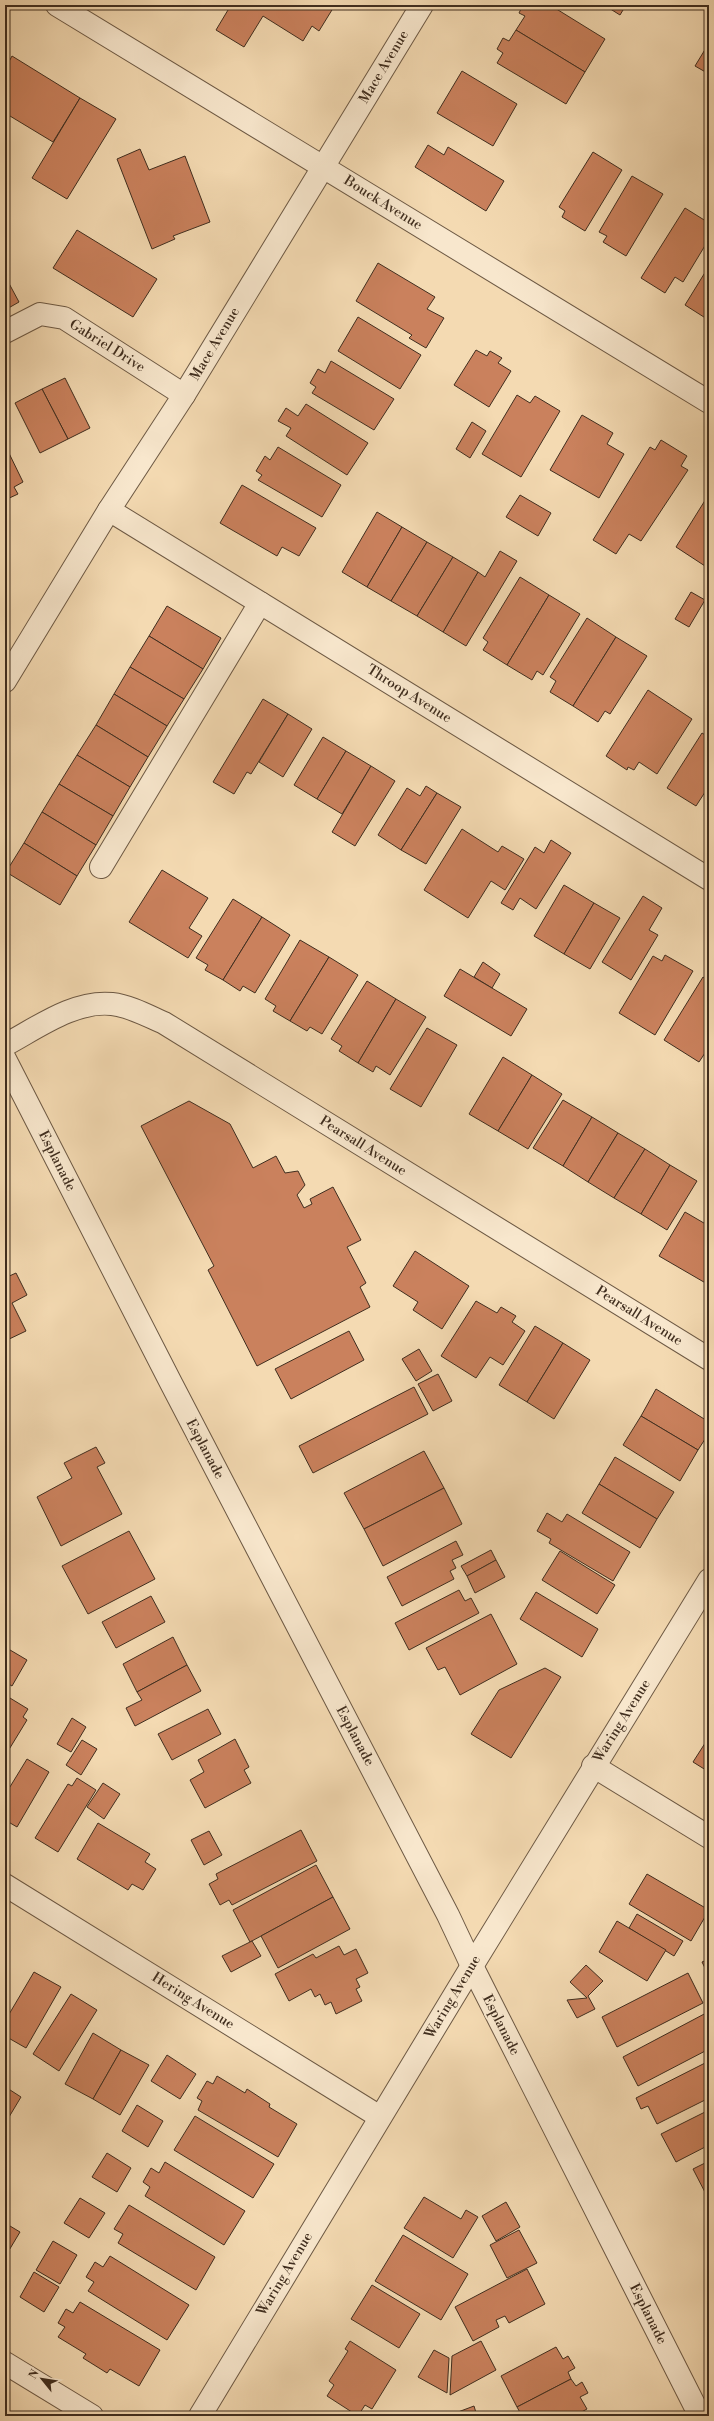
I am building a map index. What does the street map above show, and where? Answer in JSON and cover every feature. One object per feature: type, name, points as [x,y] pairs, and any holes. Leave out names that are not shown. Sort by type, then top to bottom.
[{"type":"street","name":"Bouck Avenue","points":[[57,5],[709,402]]},
{"type":"street","name":"Mace Avenue","points":[[5,680],[109,510],[184,394],[422,5]]},
{"type":"street","name":"Gabriel Drive","points":[[5,332],[40,314],[64,318],[184,394]]},
{"type":"street","name":"Throop Avenue","points":[[109,510],[709,879]]},
{"type":"street","points":[[101,867],[260,603]]},
{"type":"street","name":"Pearsall Avenue","points":[[5,1045],[67,1012],[91,1004],[113,1004],[135,1010],[164,1023],[709,1359]]},
{"type":"street","name":"Esplanade","points":[[5,1059],[171,1383],[448,1915],[472,1966],[700,2416]]},
{"type":"street","name":"Waring Avenue","points":[[200,2416],[593,1766],[709,1580]]},
{"type":"street","points":[[593,1766],[709,1837]]},
{"type":"street","name":"Hering Avenue","points":[[5,1885],[380,2117]]},
{"type":"street","points":[[5,2363],[92,2416]]},
{"type":"building","points":[[231,5],[335,5],[319,31],[312,26],[303,41],[263,16],[244,47],[216,30]]},
{"type":"building","points":[[523,5],[550,5],[605,39],[585,72],[516,30],[525,16],[519,13]]},
{"type":"building","points":[[604,5],[626,5],[620,15]]},
{"type":"building","points":[[516,30],[585,72],[566,104],[497,63],[503,53],[497,49],[503,38],[509,41]]},
{"type":"building","points":[[709,43],[709,74],[695,66]]},
{"type":"building","points":[[12,56],[80,98],[53,142],[5,113],[5,69]]},
{"type":"building","points":[[462,71],[517,104],[493,146],[437,113]]},
{"type":"building","points":[[80,98],[116,119],[67,199],[32,178]]},
{"type":"building","points":[[428,145],[444,155],[448,147],[504,181],[486,211],[415,167]]},
{"type":"building","points":[[140,149],[149,170],[185,156],[210,222],[173,236],[175,239],[152,249],[117,159]]},
{"type":"building","points":[[593,152],[622,170],[585,231],[562,217],[565,211],[559,207]]},
{"type":"building","points":[[632,176],[663,194],[626,256],[603,242],[607,236],[599,232]]},
{"type":"building","points":[[685,208],[709,223],[709,239],[683,282],[675,277],[665,293],[641,278]]},
{"type":"building","points":[[77,230],[157,279],[133,317],[53,268]]},
{"type":"building","points":[[378,263],[435,297],[427,309],[444,318],[426,348],[409,338],[412,335],[356,301]]},
{"type":"building","points":[[709,266],[709,315],[707,319],[685,305]]},
{"type":"building","points":[[5,276],[19,302],[5,310]]},
{"type":"building","points":[[358,317],[421,355],[400,389],[338,351]]},
{"type":"building","points":[[476,350],[487,356],[490,351],[502,358],[498,363],[511,371],[489,407],[454,385]]},
{"type":"building","points":[[331,361],[394,399],[374,430],[312,393],[316,387],[310,383],[318,369],[325,373]]},
{"type":"building","points":[[65,378],[90,428],[68,439],[42,389]]},
{"type":"building","points":[[42,389],[68,439],[40,453],[15,403]]},
{"type":"building","points":[[517,395],[530,403],[535,396],[560,411],[521,477],[482,454]]},
{"type":"building","points":[[306,404],[368,443],[347,475],[286,436],[291,428],[278,421],[286,408],[298,416]]},
{"type":"building","points":[[582,415],[613,433],[607,444],[624,454],[599,498],[550,470]]},
{"type":"building","points":[[472,422],[486,431],[470,458],[456,449]]},
{"type":"building","points":[[661,440],[687,456],[681,466],[688,470],[641,541],[629,534],[616,554],[593,540],[650,447],[655,450]]},
{"type":"building","points":[[5,445],[23,482],[14,487],[18,494],[5,500]]},
{"type":"building","points":[[278,447],[341,485],[322,517],[258,480],[262,475],[256,471],[265,456],[270,460]]},
{"type":"building","points":[[242,485],[316,528],[299,556],[282,547],[277,556],[220,523]]},
{"type":"building","points":[[709,494],[709,561],[705,566],[676,547]]},
{"type":"building","points":[[520,495],[551,513],[538,536],[506,517]]},
{"type":"building","points":[[377,512],[402,527],[367,587],[342,572]]},
{"type":"building","points":[[402,527],[427,542],[391,601],[367,587]]},
{"type":"building","points":[[427,542],[453,557],[417,616],[391,601]]},
{"type":"building","points":[[500,551],[517,561],[466,646],[443,632],[478,572],[485,577]]},
{"type":"building","points":[[453,557],[478,572],[443,632],[417,616]]},
{"type":"building","points":[[520,577],[549,595],[507,665],[483,650],[488,642],[483,638]]},
{"type":"building","points":[[691,592],[705,600],[689,627],[675,619]]},
{"type":"building","points":[[549,595],[580,614],[543,675],[537,671],[532,680],[507,665]]},
{"type":"building","points":[[167,606],[221,638],[203,669],[149,636]]},
{"type":"building","points":[[587,618],[616,637],[573,706],[550,692],[556,681],[550,677]]},
{"type":"building","points":[[149,636],[203,669],[184,699],[130,667]]},
{"type":"building","points":[[616,637],[647,656],[610,714],[605,711],[598,722],[573,706]]},
{"type":"building","points":[[130,667],[184,699],[167,726],[114,694]]},
{"type":"building","points":[[648,690],[692,719],[657,774],[639,762],[634,770],[628,767],[627,770],[606,756]]},
{"type":"building","points":[[114,694],[167,726],[148,757],[96,725]]},
{"type":"building","points":[[263,699],[288,714],[251,774],[247,772],[234,794],[213,782]]},
{"type":"building","points":[[288,714],[312,729],[283,777],[259,762]]},
{"type":"building","points":[[96,725],[148,757],[130,787],[77,755]]},
{"type":"building","points":[[709,732],[709,786],[696,806],[667,788],[702,733],[707,736]]},
{"type":"building","points":[[323,737],[346,751],[317,799],[294,785]]},
{"type":"building","points":[[346,751],[371,766],[342,814],[317,799]]},
{"type":"building","points":[[77,755],[130,787],[113,816],[59,784]]},
{"type":"building","points":[[371,766],[395,781],[355,846],[332,832]]},
{"type":"building","points":[[59,784],[113,816],[96,845],[42,812]]},
{"type":"building","points":[[426,786],[437,793],[401,850],[378,835],[407,788],[420,796]]},
{"type":"building","points":[[437,793],[461,807],[426,864],[401,850]]},
{"type":"building","points":[[42,812],[96,845],[77,876],[24,843]]},
{"type":"building","points":[[462,829],[498,852],[502,846],[524,859],[505,890],[491,881],[468,918],[424,890]]},
{"type":"building","points":[[551,840],[571,853],[536,909],[520,898],[513,910],[501,903],[535,847],[544,853]]},
{"type":"building","points":[[24,843],[77,876],[60,905],[6,872]]},
{"type":"building","points":[[162,870],[208,898],[189,928],[202,936],[188,958],[129,922]]},
{"type":"building","points":[[564,885],[594,903],[564,954],[534,936]]},
{"type":"building","points":[[643,896],[662,908],[649,930],[658,935],[631,980],[602,962]]},
{"type":"building","points":[[233,899],[262,917],[223,980],[205,970],[208,965],[196,958]]},
{"type":"building","points":[[594,903],[620,918],[590,969],[564,954]]},
{"type":"building","points":[[262,917],[290,935],[255,993],[243,986],[240,991],[223,980]]},
{"type":"building","points":[[300,940],[329,957],[290,1021],[273,1011],[276,1006],[265,999]]},
{"type":"building","points":[[665,955],[693,971],[655,1035],[619,1013],[653,956],[662,961]]},
{"type":"building","points":[[329,957],[358,975],[322,1034],[310,1027],[307,1031],[290,1021]]},
{"type":"building","points":[[483,962],[500,974],[492,988],[474,977]]},
{"type":"building","points":[[460,969],[527,1009],[511,1036],[444,996]]},
{"type":"building","points":[[703,977],[709,981],[709,1047],[699,1062],[664,1040]]},
{"type":"building","points":[[367,981],[396,999],[358,1063],[339,1051],[342,1046],[331,1039]]},
{"type":"building","points":[[396,999],[426,1017],[390,1075],[376,1066],[373,1072],[358,1063]]},
{"type":"building","points":[[427,1028],[457,1045],[421,1107],[390,1089]]},
{"type":"building","points":[[503,1057],[532,1075],[498,1131],[469,1114]]},
{"type":"building","points":[[532,1075],[562,1094],[528,1149],[498,1131]]},
{"type":"building","points":[[563,1100],[592,1117],[563,1166],[533,1148]]},
{"type":"building","points":[[189,1101],[230,1124],[253,1168],[276,1156],[285,1173],[298,1171],[305,1185],[297,1195],[304,1208],[312,1204],[310,1199],[333,1187],[361,1240],[347,1247],[366,1283],[360,1287],[370,1307],[257,1366],[208,1270],[214,1266],[141,1126]]},
{"type":"building","points":[[592,1117],[618,1133],[588,1182],[563,1166]]},
{"type":"building","points":[[618,1133],[645,1149],[614,1198],[588,1182]]},
{"type":"building","points":[[645,1149],[670,1165],[641,1214],[614,1198]]},
{"type":"building","points":[[670,1165],[697,1181],[667,1230],[641,1214]]},
{"type":"building","points":[[685,1212],[709,1226],[709,1285],[659,1256]]},
{"type":"building","points":[[415,1251],[469,1286],[442,1329],[413,1310],[418,1302],[393,1286]]},
{"type":"building","points":[[16,1273],[27,1295],[12,1303],[26,1331],[5,1341],[5,1278]]},
{"type":"building","points":[[476,1301],[497,1313],[501,1307],[516,1316],[512,1322],[525,1331],[503,1365],[490,1357],[476,1378],[441,1356]]},
{"type":"building","points":[[535,1326],[563,1343],[527,1402],[499,1385]]},
{"type":"building","points":[[349,1331],[364,1360],[291,1399],[275,1369]]},
{"type":"building","points":[[563,1343],[590,1360],[554,1419],[527,1402]]},
{"type":"building","points":[[419,1349],[432,1371],[416,1381],[402,1359]]},
{"type":"building","points":[[438,1374],[452,1401],[433,1411],[418,1384]]},
{"type":"building","points":[[414,1387],[428,1414],[313,1473],[299,1446]]},
{"type":"building","points":[[656,1389],[709,1422],[709,1433],[698,1450],[641,1416]]},
{"type":"building","points":[[641,1416],[698,1450],[680,1481],[623,1445]]},
{"type":"building","points":[[96,1447],[105,1463],[97,1467],[122,1514],[61,1546],[37,1497],[72,1478],[64,1463]]},
{"type":"building","points":[[424,1451],[444,1488],[364,1529],[344,1493]]},
{"type":"building","points":[[615,1457],[674,1492],[657,1519],[599,1484]]},
{"type":"building","points":[[599,1484],[657,1519],[640,1548],[582,1513]]},
{"type":"building","points":[[444,1488],[462,1524],[383,1566],[364,1529]]},
{"type":"building","points":[[547,1513],[562,1522],[567,1514],[630,1552],[613,1581],[549,1543],[551,1539],[537,1531]]},
{"type":"building","points":[[129,1531],[155,1579],[88,1614],[62,1566]]},
{"type":"building","points":[[456,1541],[463,1555],[452,1560],[456,1568],[450,1571],[454,1579],[402,1606],[387,1577]]},
{"type":"building","points":[[491,1550],[496,1560],[467,1576],[461,1566]]},
{"type":"building","points":[[560,1551],[615,1585],[597,1614],[542,1580]]},
{"type":"building","points":[[496,1560],[505,1577],[475,1593],[467,1576]]},
{"type":"building","points":[[459,1590],[465,1601],[471,1598],[479,1613],[409,1650],[395,1623]]},
{"type":"building","points":[[536,1592],[598,1629],[582,1657],[520,1619]]},
{"type":"building","points":[[151,1596],[165,1622],[116,1648],[102,1622]]},
{"type":"building","points":[[491,1614],[517,1664],[460,1695],[445,1667],[438,1670],[426,1648]]},
{"type":"building","points":[[173,1637],[187,1665],[137,1692],[123,1664]]},
{"type":"building","points":[[5,1647],[27,1660],[12,1686],[5,1682]]},
{"type":"building","points":[[187,1665],[201,1691],[135,1726],[126,1708],[142,1700],[137,1692]]},
{"type":"building","points":[[545,1668],[561,1677],[511,1758],[471,1734],[499,1690]]},
{"type":"building","points":[[5,1695],[28,1709],[23,1717],[27,1720],[5,1756]]},
{"type":"building","points":[[208,1709],[221,1734],[172,1760],[158,1734]]},
{"type":"building","points":[[72,1718],[86,1727],[71,1752],[57,1744]]},
{"type":"building","points":[[709,1737],[709,1772],[693,1762]]},
{"type":"building","points":[[235,1739],[249,1767],[244,1770],[251,1783],[205,1808],[190,1780],[204,1772],[198,1760]]},
{"type":"building","points":[[82,1740],[97,1749],[81,1775],[66,1765]]},
{"type":"building","points":[[27,1759],[49,1772],[17,1827],[5,1820],[5,1795]]},
{"type":"building","points":[[77,1778],[96,1790],[58,1852],[35,1838],[68,1784],[72,1786]]},
{"type":"building","points":[[103,1783],[120,1794],[104,1819],[87,1807]]},
{"type":"building","points":[[98,1823],[150,1854],[145,1862],[156,1869],[143,1890],[132,1884],[128,1890],[77,1859]]},
{"type":"building","points":[[301,1830],[317,1861],[232,1905],[229,1900],[220,1905],[209,1884],[218,1879],[216,1874]]},
{"type":"building","points":[[209,1831],[222,1855],[204,1865],[191,1840]]},
{"type":"building","points":[[316,1865],[333,1897],[250,1942],[233,1910]]},
{"type":"building","points":[[647,1874],[709,1910],[691,1941],[629,1904]]},
{"type":"building","points":[[333,1897],[350,1929],[278,1968],[261,1936]]},
{"type":"building","points":[[637,1914],[683,1941],[674,1956],[629,1928]]},
{"type":"building","points":[[617,1921],[666,1950],[647,1981],[599,1952]]},
{"type":"building","points":[[252,1941],[261,1956],[231,1972],[222,1956]]},
{"type":"building","points":[[339,1946],[344,1955],[356,1949],[368,1973],[356,1979],[360,1987],[356,1989],[362,2001],[336,2014],[331,2002],[325,2005],[320,1994],[315,1997],[311,1989],[289,2001],[275,1974],[313,1954],[316,1958]]},
{"type":"building","points":[[709,1959],[709,1976],[702,1962]]},
{"type":"building","points":[[586,1965],[603,1981],[588,1996],[595,2009],[577,2018],[567,2000],[587,1998],[570,1982]]},
{"type":"building","points":[[34,1972],[61,1987],[26,2048],[5,2036],[5,2021]]},
{"type":"building","points":[[688,1973],[703,2003],[617,2047],[602,2017]]},
{"type":"building","points":[[71,1994],[97,2010],[59,2071],[33,2054]]},
{"type":"building","points":[[708,2012],[709,2049],[638,2086],[623,2057]]},
{"type":"building","points":[[93,2033],[121,2050],[93,2099],[65,2084]]},
{"type":"building","points":[[121,2050],[149,2065],[120,2115],[93,2099]]},
{"type":"building","points":[[167,2055],[196,2074],[180,2099],[151,2081]]},
{"type":"building","points":[[709,2061],[709,2098],[657,2124],[648,2106],[641,2109],[636,2098]]},
{"type":"building","points":[[217,2076],[245,2093],[247,2089],[270,2104],[269,2107],[297,2124],[278,2157],[198,2110],[202,2101],[197,2098],[207,2081],[213,2084]]},
{"type":"building","points":[[7,2088],[21,2097],[6,2122],[5,2091]]},
{"type":"building","points":[[137,2105],[163,2121],[148,2147],[122,2131]]},
{"type":"building","points":[[709,2110],[709,2145],[676,2162],[661,2134]]},
{"type":"building","points":[[195,2116],[274,2164],[253,2198],[174,2150]]},
{"type":"building","points":[[107,2153],[131,2168],[117,2192],[92,2177]]},
{"type":"building","points":[[709,2161],[709,2200],[693,2169]]},
{"type":"building","points":[[165,2162],[245,2211],[224,2245],[145,2196],[150,2187],[143,2182],[151,2168],[159,2173]]},
{"type":"building","points":[[424,2197],[461,2219],[466,2210],[478,2217],[453,2258],[404,2228]]},
{"type":"building","points":[[80,2198],[105,2213],[89,2238],[64,2223]]},
{"type":"building","points":[[506,2202],[520,2227],[496,2241],[482,2216]]},
{"type":"building","points":[[129,2205],[215,2257],[196,2290],[118,2243],[123,2234],[114,2229]]},
{"type":"building","points":[[5,2223],[20,2232],[5,2257]]},
{"type":"building","points":[[519,2230],[537,2263],[507,2278],[490,2245]]},
{"type":"building","points":[[403,2235],[468,2274],[441,2320],[375,2281]]},
{"type":"building","points":[[53,2241],[77,2255],[60,2284],[36,2270]]},
{"type":"building","points":[[110,2256],[189,2305],[167,2340],[88,2291],[94,2282],[86,2277],[95,2262],[103,2267]]},
{"type":"building","points":[[527,2269],[545,2304],[509,2323],[505,2316],[496,2320],[499,2327],[473,2341],[455,2307]]},
{"type":"building","points":[[34,2272],[59,2287],[44,2312],[20,2297]]},
{"type":"building","points":[[372,2285],[420,2314],[399,2348],[351,2319]]},
{"type":"building","points":[[80,2302],[160,2350],[139,2386],[110,2369],[107,2373],[83,2358],[86,2354],[58,2337],[65,2327],[58,2323],[66,2309],[73,2313]]},
{"type":"building","points":[[350,2341],[396,2370],[372,2409],[365,2405],[358,2416],[327,2396],[334,2385],[329,2381],[348,2351],[345,2349]]},
{"type":"building","points":[[481,2341],[496,2370],[450,2395],[452,2356]]},
{"type":"building","points":[[556,2347],[563,2359],[568,2356],[575,2368],[568,2372],[571,2379],[517,2407],[501,2376]]},
{"type":"building","points":[[434,2350],[449,2358],[447,2393],[418,2377]]},
{"type":"building","points":[[571,2379],[576,2386],[582,2382],[588,2393],[580,2397],[587,2409],[574,2416],[522,2416],[517,2407]]},
{"type":"building","points":[[474,2406],[477,2416],[450,2415]]}]
